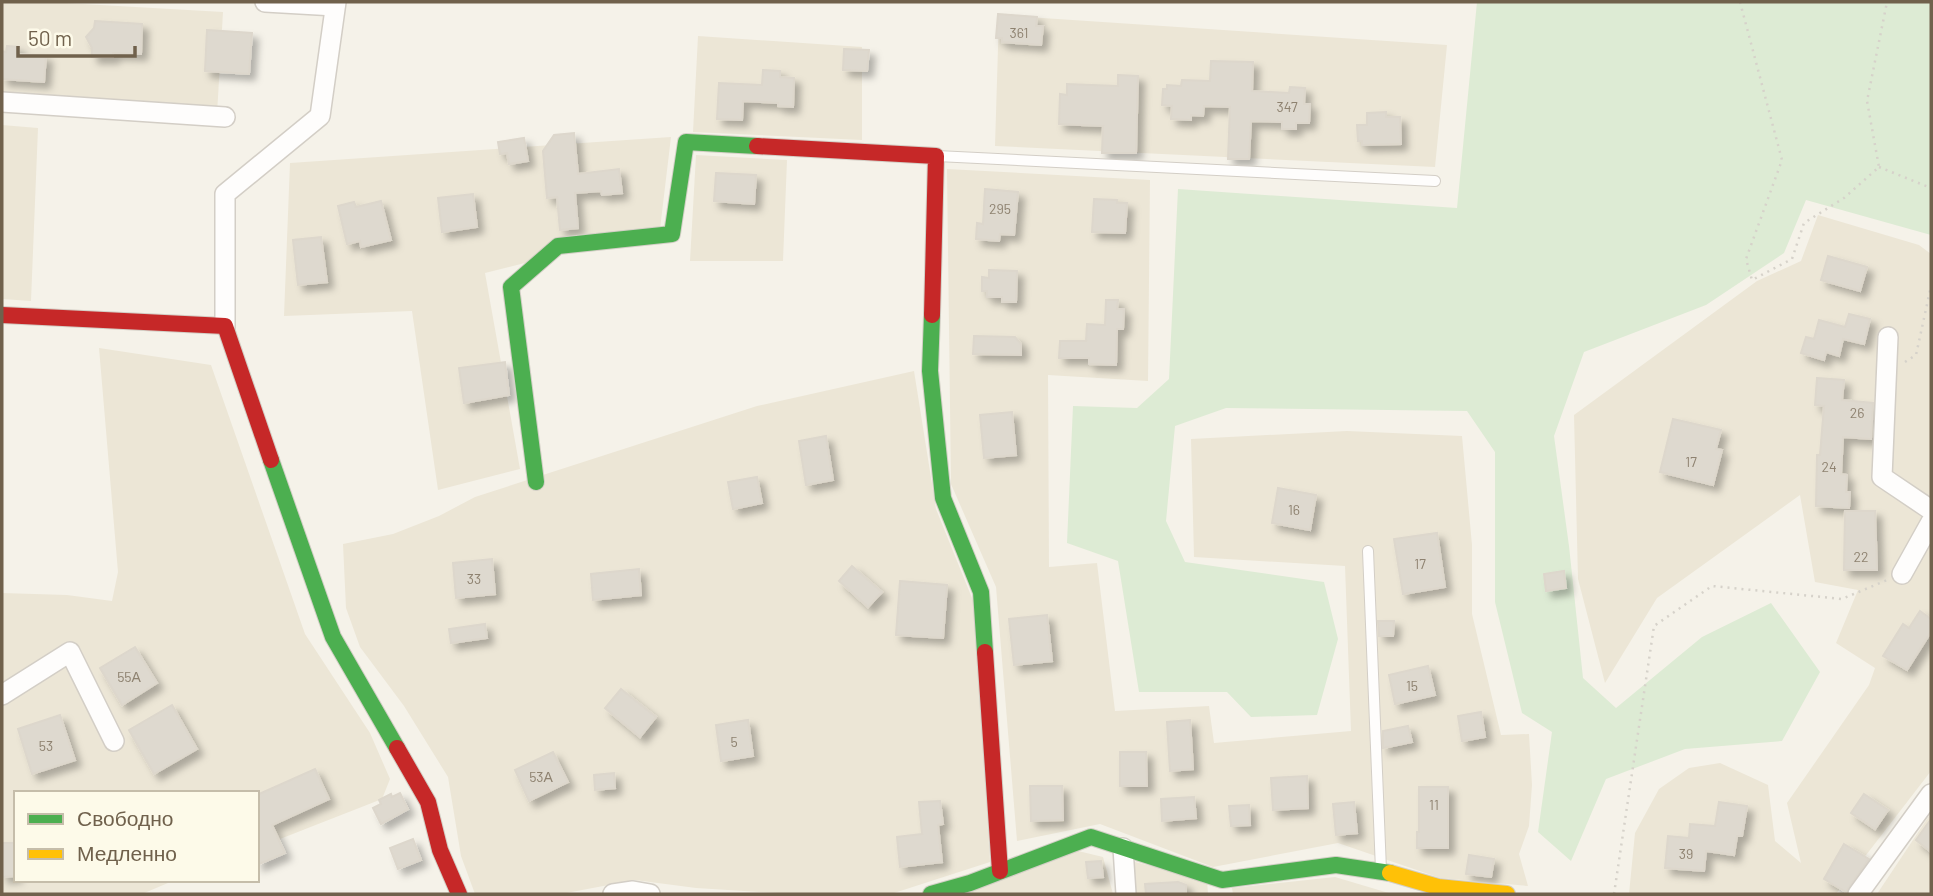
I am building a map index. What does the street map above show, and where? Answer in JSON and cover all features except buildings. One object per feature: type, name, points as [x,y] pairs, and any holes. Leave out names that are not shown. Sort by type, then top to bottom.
[{"type":"street","points":[[265,2],[335,4],[320,116],[225,194],[225,326],[333,637],[428,802],[440,850],[459,894]]},
{"type":"street","points":[[2,102],[225,117]]},
{"type":"street","points":[[537,482],[511,287],[558,246],[672,234],[687,142],[936,156],[930,371],[943,498],[981,592],[1000,872]]},
{"type":"street","points":[[2,315],[225,326]]},
{"type":"street","points":[[1888,337],[1882,477],[1931,510]]},
{"type":"street","points":[[1902,574],[1931,522]]},
{"type":"street","points":[[2,695],[69,652],[114,741]]},
{"type":"street","points":[[1858,894],[1931,794]]},
{"type":"street","points":[[931,894],[970,883],[1091,837],[1223,887],[1336,865],[1381,870],[1438,891],[1507,894]]},
{"type":"street","points":[[1123,848],[1126,894]]},
{"type":"street","points":[[612,894],[632,891],[650,894]]},
{"type":"lane","points":[[936,156],[1435,181]]},
{"type":"lane","points":[[1368,551],[1381,870]]},
{"type":"path","points":[[1740,2],[1782,160],[1746,259],[1752,280],[1792,259],[1804,223],[1844,198],[1879,167]]},
{"type":"path","points":[[1879,167],[1867,101],[1887,2]]},
{"type":"path","points":[[1879,167],[1931,188]]},
{"type":"path","points":[[1886,377],[1916,355],[1931,286]]},
{"type":"path","points":[[1614,894],[1654,626],[1712,586],[1842,599],[1902,574]]},
{"type":"shaded area","points":[[2,2],[223,12],[217,114],[2,98]]},
{"type":"shaded area","points":[[999,15],[1447,45],[1435,167],[995,146]]},
{"type":"shaded area","points":[[698,36],[862,47],[862,140],[693,132]]},
{"type":"shaded area","points":[[2,125],[38,128],[31,301],[2,299]]},
{"type":"shaded area","points":[[671,137],[660,229],[485,273],[520,469],[438,490],[412,311],[284,316],[290,163]]},
{"type":"shaded area","points":[[696,155],[787,160],[783,261],[690,261]]},
{"type":"shaded area","points":[[947,169],[1150,180],[1148,381],[1048,375],[1049,567],[1097,563],[1115,711],[1209,706],[1214,743],[1351,731],[1345,566],[1194,557],[1191,439],[1347,431],[1462,436],[1472,545],[1472,614],[1501,735],[1529,734],[1532,785],[1529,826],[1519,854],[1528,886],[1440,878],[1338,843],[1213,867],[1100,824],[1017,841],[996,587],[951,484]]},
{"type":"shaded area","points":[[1818,215],[1919,245],[1931,254],[1931,771],[1836,894],[1629,894],[1635,833],[1659,789],[1689,768],[1720,763],[1768,785],[1775,841],[1801,863],[1787,803],[1869,685],[1875,668],[1836,643],[1858,590],[1815,582],[1800,495],[1657,598],[1605,683],[1578,579],[1574,415],[1757,281],[1801,261]]},
{"type":"shaded area","points":[[99,348],[211,365],[305,634],[370,733],[390,779],[382,799],[259,847],[259,791],[14,791],[14,882],[170,882],[142,894],[2,894],[2,593],[67,595],[112,601],[118,572]]},
{"type":"shaded area","points":[[914,371],[936,509],[974,603],[990,862],[891,894],[794,894],[696,888],[635,880],[561,894],[475,894],[461,856],[448,777],[404,706],[360,647],[346,608],[343,544],[393,534],[439,516],[475,497],[757,406]]},
{"type":"shaded area","points":[[1931,813],[1931,894],[1877,894]]},
{"type":"shaded area","points":[[1074,850],[1103,857],[1113,894],[948,894]]},
{"type":"shaded area","points":[[1135,862],[1207,880],[1208,894],[1135,894]]},
{"type":"shaded area","points":[[1335,877],[1392,894],[1233,894],[1232,888]]},
{"type":"green space","points":[[1477,2],[1931,2],[1931,235],[1806,200],[1784,253],[1706,305],[1584,352],[1554,436],[1583,678],[1616,708],[1702,637],[1771,603],[1820,672],[1782,741],[1685,749],[1606,779],[1571,861],[1538,832],[1552,732],[1522,713],[1495,602],[1495,452],[1467,411],[1226,408],[1175,426],[1166,521],[1185,562],[1324,582],[1338,639],[1317,715],[1251,717],[1227,692],[1139,692],[1118,561],[1067,543],[1073,406],[1137,408],[1169,379],[1178,189],[1457,208]]},
{"type":"traffic: fast","points":[[536,482],[511,287],[558,246],[672,234],[686,142],[757,146]]},
{"type":"traffic: fast","points":[[932,315],[930,371],[943,498],[981,592],[985,652]]},
{"type":"traffic: fast","points":[[271,460],[333,637],[397,748]]},
{"type":"traffic: fast","points":[[931,894],[970,883],[1091,837],[1222,880],[1336,865],[1390,873]]},
{"type":"traffic: slow","points":[[1390,873],[1438,887],[1507,894]]},
{"type":"traffic: jam","points":[[757,146],[936,156],[932,315]]},
{"type":"traffic: jam","points":[[2,315],[225,326],[271,460]]},
{"type":"traffic: jam","points":[[985,652],[1000,871]]},
{"type":"traffic: jam","points":[[397,748],[428,802],[440,850],[459,894]]}]
